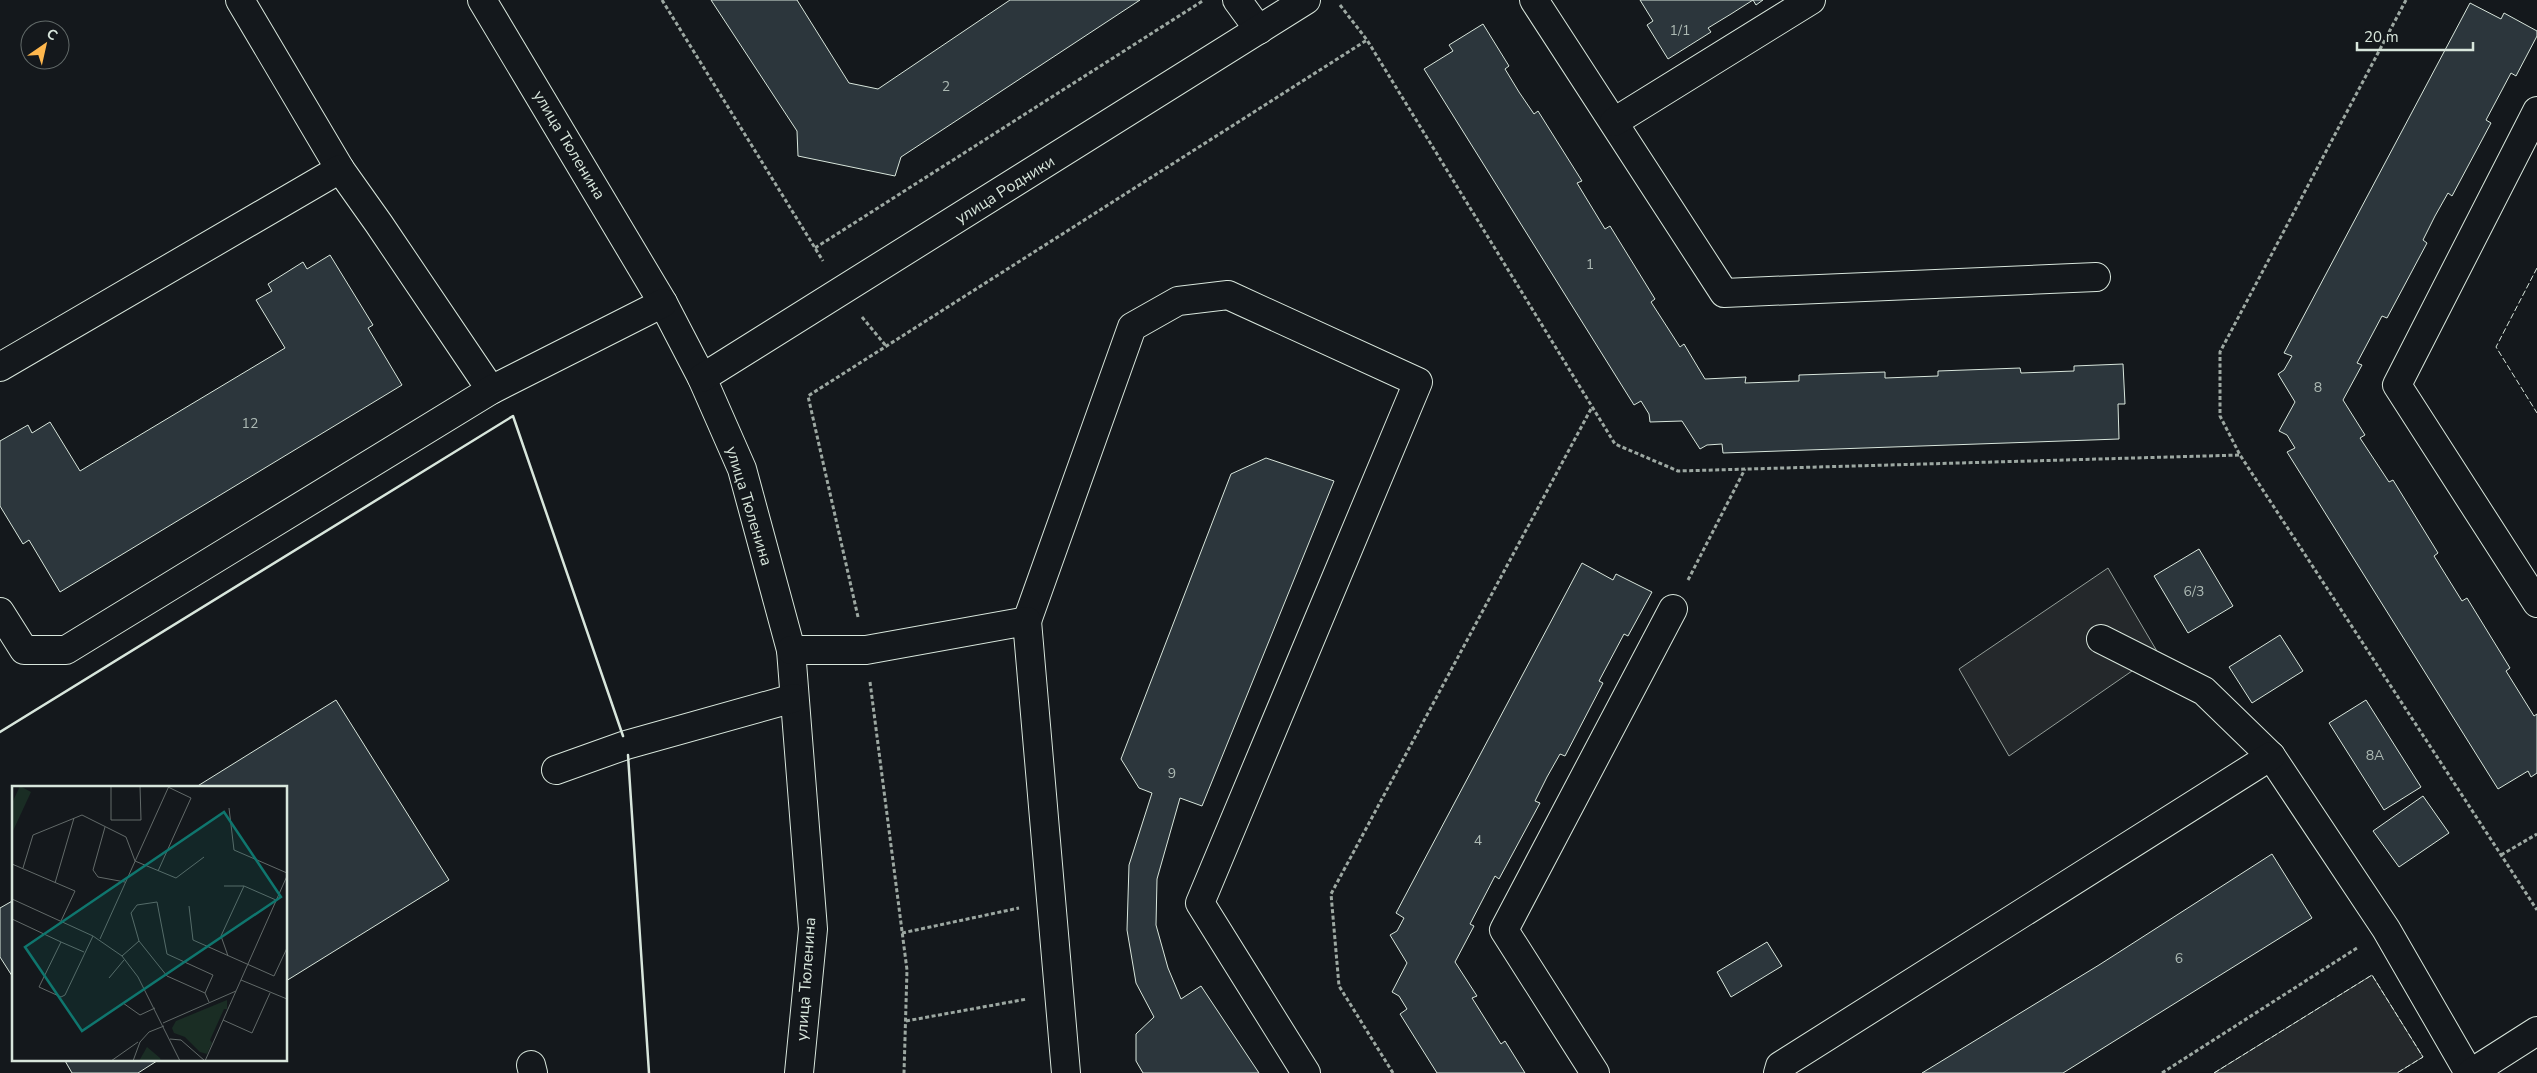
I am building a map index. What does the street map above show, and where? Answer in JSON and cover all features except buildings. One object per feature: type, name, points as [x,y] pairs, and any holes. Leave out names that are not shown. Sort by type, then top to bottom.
[{"type":"street","points":[[240,0],[340,169],[385,232],[491,390]]},
{"type":"street","name":"улица Тюленина","points":[[482,0],[663,304],[702,378],[742,469],[791,650],[813,929],[799,1073]]},
{"type":"street","points":[[1237,0],[1259,30]]},
{"type":"street","name":"улица Родники","points":[[702,378],[1306,0]]},
{"type":"street","points":[[1534,0],[1724,293],[2096,277]]},
{"type":"street","points":[[1614,122],[1811,0]]},
{"type":"street","points":[[2537,111],[2397,385],[2537,603]]},
{"type":"street","points":[[0,367],[340,169]]},
{"type":"street","points":[[1066,1073],[1026,621],[1132,327],[1178,301],[1228,295],[1418,382],[1200,904],[1306,1073]]},
{"type":"street","points":[[0,612],[24,650],[66,650],[491,390],[663,304]]},
{"type":"street","points":[[1595,1073],[1504,930],[1673,609]]},
{"type":"street","points":[[791,650],[866,650],[1026,621]]},
{"type":"street","points":[[2101,639],[2204,691],[2271,756],[2386,929],[2470,1073],[2537,1032]]},
{"type":"street","points":[[556,770],[626,745],[794,698]]},
{"type":"street","points":[[1778,1073],[1780,1066],[2271,756]]},
{"type":"path","points":[[662,0],[842,292],[886,346]]},
{"type":"path","points":[[815,248],[1204,0]]},
{"type":"path","points":[[1337,0],[1367,40],[1616,444],[1678,471],[2240,455]]},
{"type":"path","points":[[2406,0],[2220,352],[2220,416],[2240,455],[2537,910]]},
{"type":"path","points":[[904,1073],[907,970],[866,650],[808,396],[1367,40]]},
{"type":"path","points":[[1393,1073],[1339,986],[1332,894],[1592,406]]},
{"type":"path","points":[[1673,609],[1745,469]]},
{"type":"path","points":[[2501,855],[2537,834]]},
{"type":"path","points":[[902,933],[1051,902]]},
{"type":"path","points":[[2162,1073],[2386,929]]},
{"type":"path","points":[[906,1021],[1059,992]]},
{"type":"shaded area","points":[[2108,568],[2158,653],[2009,756],[1959,669]]},
{"type":"shaded area","points":[[2372,975],[2423,1057],[2397,1073],[2214,1073]]},
{"type":"fence","points":[[2537,268],[2496,347],[2537,413]]},
{"type":"fence","points":[[2214,1073],[2372,975],[2423,1057],[2397,1073]]},
{"type":"wall","points":[[0,732],[513,416],[623,736]]},
{"type":"wall","points":[[628,755],[649,1073]]}]
